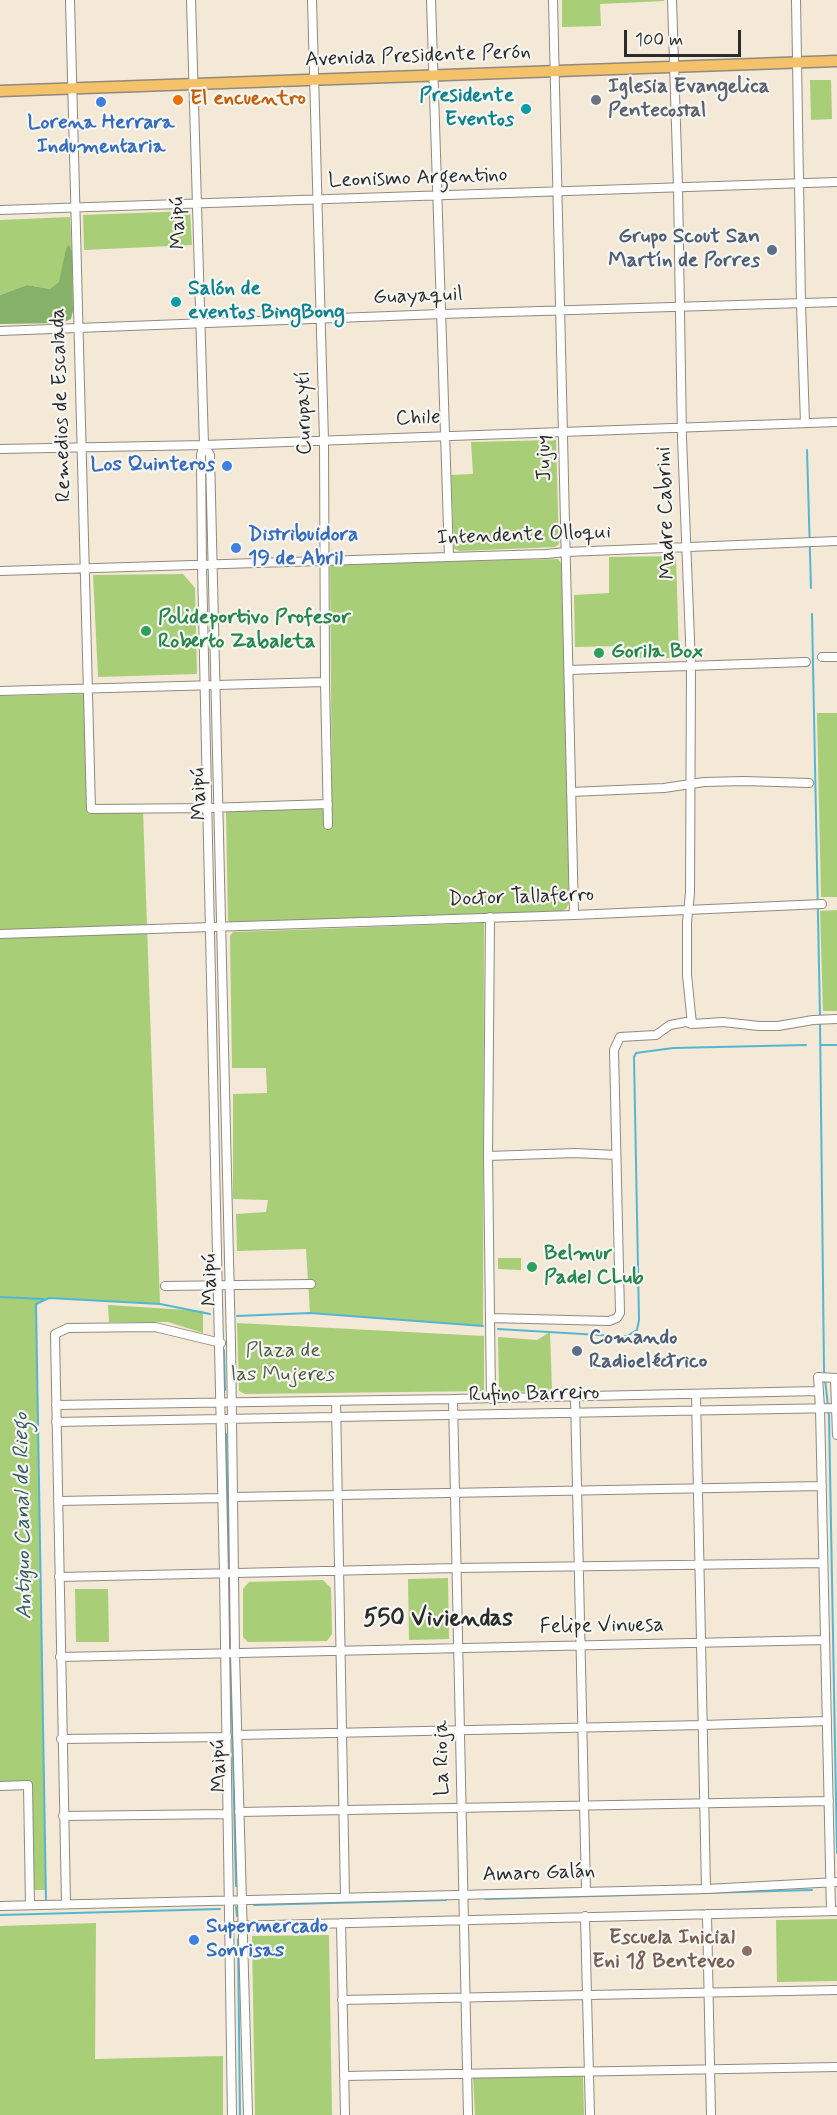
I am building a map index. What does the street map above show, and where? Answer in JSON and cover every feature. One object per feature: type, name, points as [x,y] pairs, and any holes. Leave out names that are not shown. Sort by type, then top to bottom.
[{"type":"main road","name":"Avenida Presidente Perón","points":[[0,91],[837,61]]},
{"type":"street","name":"Remedios de Escalada","points":[[70,0],[91,809],[208,808]]},
{"type":"street","name":"Maipú","points":[[191,0],[204,445],[201,455],[202,566],[224,1574],[232,2115]]},
{"type":"street","name":"Curupaytí","points":[[312,0],[324,441],[328,825]]},
{"type":"street","points":[[431,0],[449,556]]},
{"type":"street","name":"Jujuy","points":[[553,0],[574,915]]},
{"type":"street","name":"Madre Cabrini","points":[[672,0],[682,427],[691,665],[690,893],[687,909],[687,975],[693,1024]]},
{"type":"street","points":[[796,0],[798,183],[805,423]]},
{"type":"street","name":"Leonismo Argentino","points":[[0,210],[837,182]]},
{"type":"street","name":"Guayaquil","points":[[0,331],[837,302]]},
{"type":"street","name":"Chile","points":[[0,449],[204,445],[837,422]]},
{"type":"street","name":"Maipú","points":[[204,445],[210,455],[231,1344],[235,1654],[248,2115]]},
{"type":"street","name":"Intendente Olloqui","points":[[202,566],[837,541]]},
{"type":"street","points":[[0,571],[202,566]]},
{"type":"street","points":[[822,657],[837,657]]},
{"type":"street","points":[[569,670],[807,662]]},
{"type":"street","points":[[0,691],[325,682]]},
{"type":"street","points":[[571,792],[663,788],[744,781],[809,783]]},
{"type":"street","points":[[208,808],[328,804]]},
{"type":"street","name":"Doctor Tallaferro","points":[[210,928],[574,915],[822,903]]},
{"type":"street","points":[[490,917],[488,1156],[491,1399]]},
{"type":"street","points":[[0,934],[210,928]]},
{"type":"street","points":[[490,1318],[609,1321],[617,1318],[620,1313],[614,1050],[620,1037],[656,1035],[677,1023],[686,1022],[778,1026],[813,1020],[837,1019]]},
{"type":"street","points":[[213,1049],[224,1049]]},
{"type":"street","points":[[488,1156],[575,1153],[616,1155]]},
{"type":"street","points":[[215,1168],[227,1168]]},
{"type":"street","points":[[165,1286],[311,1284]]},
{"type":"street","points":[[66,1903],[61,1739],[55,1334],[68,1328],[152,1327],[231,1344]]},
{"type":"street","points":[[834,1911],[818,1377],[836,1378],[837,1435]]},
{"type":"street","name":"Rufino Barreiro","points":[[220,1403],[491,1399],[818,1390]]},
{"type":"street","points":[[696,1394],[706,1889]]},
{"type":"street","points":[[575,1397],[586,1891]]},
{"type":"street","name":"La Rioja","points":[[453,1399],[468,2115]]},
{"type":"street","points":[[336,1401],[345,1897]]},
{"type":"street","points":[[56,1405],[220,1403]]},
{"type":"street","name":"Rufino Barreiro","points":[[220,1419],[837,1408]]},
{"type":"street","points":[[56,1422],[220,1419]]},
{"type":"street","points":[[233,1497],[822,1486]]},
{"type":"street","points":[[58,1500],[222,1498]]},
{"type":"street","points":[[59,1577],[823,1563]]},
{"type":"street","name":"Felipe Vinuesa","points":[[225,1654],[825,1640]]},
{"type":"street","points":[[60,1657],[225,1654]]},
{"type":"street","points":[[237,1735],[827,1721]]},
{"type":"street","points":[[61,1739],[227,1737]]},
{"type":"street","points":[[0,1786],[28,1785],[30,1905]]},
{"type":"street","points":[[239,1812],[829,1802]]},
{"type":"street","points":[[63,1816],[227,1814]]},
{"type":"street","name":"Amaro Galán","points":[[229,1900],[706,1889],[834,1883]]},
{"type":"street","points":[[0,1906],[229,1900]]},
{"type":"street","name":"Amaro Galán","points":[[230,1926],[834,1911]]},
{"type":"street","points":[[707,1914],[711,2115]]},
{"type":"street","points":[[585,1916],[590,2115]]},
{"type":"street","points":[[340,1923],[345,2115]]},
{"type":"street","points":[[342,2000],[837,1990]]},
{"type":"street","points":[[344,2076],[837,2067]]},
{"type":"green space","points":[[562,0],[664,1],[600,4],[601,26],[562,27]]},
{"type":"green space","points":[[810,80],[831,80],[832,119],[811,120]]},
{"type":"green space","points":[[190,211],[192,245],[84,250],[83,215]]},
{"type":"green space","points":[[70,217],[72,252],[69,246],[66,248],[60,282],[50,289],[27,285],[0,295],[0,220]]},
{"type":"green space","points":[[69,245],[72,252],[73,311],[71,319],[62,323],[0,324],[0,295],[27,285],[50,289],[59,282],[66,248]]},
{"type":"green space","points":[[556,440],[559,544],[555,547],[460,551],[454,549],[451,475],[473,474],[471,442]]},
{"type":"green space","points":[[676,556],[679,658],[623,658],[622,646],[575,647],[574,595],[609,593],[609,557]]},
{"type":"green space","points":[[558,559],[563,566],[569,903],[566,909],[562,911],[230,923],[228,920],[226,810],[332,806],[330,564]]},
{"type":"green space","name":"Polideportivo Profesor Roberto Zabaleta","points":[[183,574],[195,588],[197,674],[98,677],[93,575]]},
{"type":"green space","points":[[84,694],[91,809],[143,809],[160,1304],[49,1298],[36,1305],[46,1890],[30,1890],[28,1786],[0,1786],[0,696]]},
{"type":"green space","points":[[817,713],[837,713],[837,897],[821,897]]},
{"type":"green space","points":[[837,910],[837,1011],[823,1011],[820,911]]},
{"type":"green space","points":[[484,923],[483,1326],[310,1313],[306,1249],[237,1251],[236,1214],[266,1212],[268,1200],[233,1199],[233,1094],[267,1093],[266,1068],[232,1068],[230,936],[233,932]]},
{"type":"green space","points":[[498,1258],[521,1258],[521,1270],[498,1269]]},
{"type":"green space","points":[[108,1305],[203,1311],[203,1333],[168,1322],[109,1322]]},
{"type":"green space","name":"Plaza de las Mujeres","points":[[237,1323],[484,1336],[484,1391],[245,1394],[239,1391]]},
{"type":"green space","points":[[550,1332],[552,1391],[499,1392],[498,1337],[537,1340]]},
{"type":"green space","points":[[448,1578],[449,1639],[409,1640],[408,1579]]},
{"type":"green space","points":[[323,1580],[331,1588],[332,1634],[327,1641],[248,1642],[243,1637],[243,1589],[249,1582]]},
{"type":"green space","points":[[75,1589],[108,1589],[109,1642],[76,1642]]},
{"type":"green space","points":[[837,1919],[837,1981],[777,1982],[776,1920]]},
{"type":"green space","points":[[96,1923],[95,2059],[223,2056],[223,2115],[0,2115],[0,1926]]},
{"type":"green space","points":[[329,1935],[332,2115],[255,2115],[252,1936]]},
{"type":"green space","points":[[583,2076],[584,2115],[475,2115],[473,2077]]},
{"type":"waterway","points":[[807,450],[811,588]]},
{"type":"waterway","points":[[812,614],[820,1017]]},
{"type":"waterway","points":[[820,1022],[824,1370],[829,1416],[837,1853]]},
{"type":"waterway","name":"Antiguo Canal de Riego","points":[[498,1329],[616,1336],[627,1336],[637,1330],[639,1320],[634,1057],[636,1053],[673,1048],[806,1045]]},
{"type":"waterway","name":"Antiguo Canal de Riego","points":[[820,1045],[837,1045]]},
{"type":"waterway","points":[[0,1297],[43,1299]]},
{"type":"waterway","name":"Antiguo Canal de Riego","points":[[46,1902],[36,1304],[49,1298],[160,1304],[210,1314]]},
{"type":"waterway","name":"Antiguo Canal de Riego","points":[[237,1316],[310,1313],[483,1326]]},
{"type":"waterway","points":[[224,1350],[225,1390]]},
{"type":"waterway","points":[[226,1434],[229,1561]]},
{"type":"waterway","points":[[229,1587],[231,1638]]},
{"type":"waterway","points":[[231,1672],[236,1886]]},
{"type":"waterway","points":[[485,1899],[812,1890]]},
{"type":"waterway","points":[[254,1905],[446,1900]]},
{"type":"waterway","points":[[236,1907],[237,1916]]},
{"type":"waterway","points":[[0,1915],[220,1909]]},
{"type":"waterway","points":[[238,1939],[240,2115]]},
{"type":"place","name":"El encuentro","points":[[178,100]]},
{"type":"place","name":"Iglesia Evangelica Pentecostal","points":[[596,100]]},
{"type":"place","name":"Lorena Herrara Indumentaria","points":[[101,102]]},
{"type":"place","name":"Presidente Eventos","points":[[526,109]]},
{"type":"place","name":"Grupo Scout San Martín de Porres","points":[[772,250]]},
{"type":"place","name":"Salón de eventos BingBong","points":[[176,302]]},
{"type":"place","name":"Los Quinteros","points":[[227,466]]},
{"type":"place","name":"Distribuidora 19 de Abril","points":[[236,548]]},
{"type":"place","name":"Polideportivo Profesor Roberto Zabaleta","points":[[146,631]]},
{"type":"place","name":"Gorila Box","points":[[599,653]]},
{"type":"place","name":"Belmur Padel CLub","points":[[532,1267]]},
{"type":"place","name":"Comando Radioeléctrico","points":[[577,1351]]},
{"type":"place","name":"Supermercado Sonrisas","points":[[194,1940]]},
{"type":"place","name":"Escuela Inicial Eni 18 Benteveo","points":[[747,1951]]},
{"type":"district","name":"550 Viviendas","points":[[438,1620]]}]
